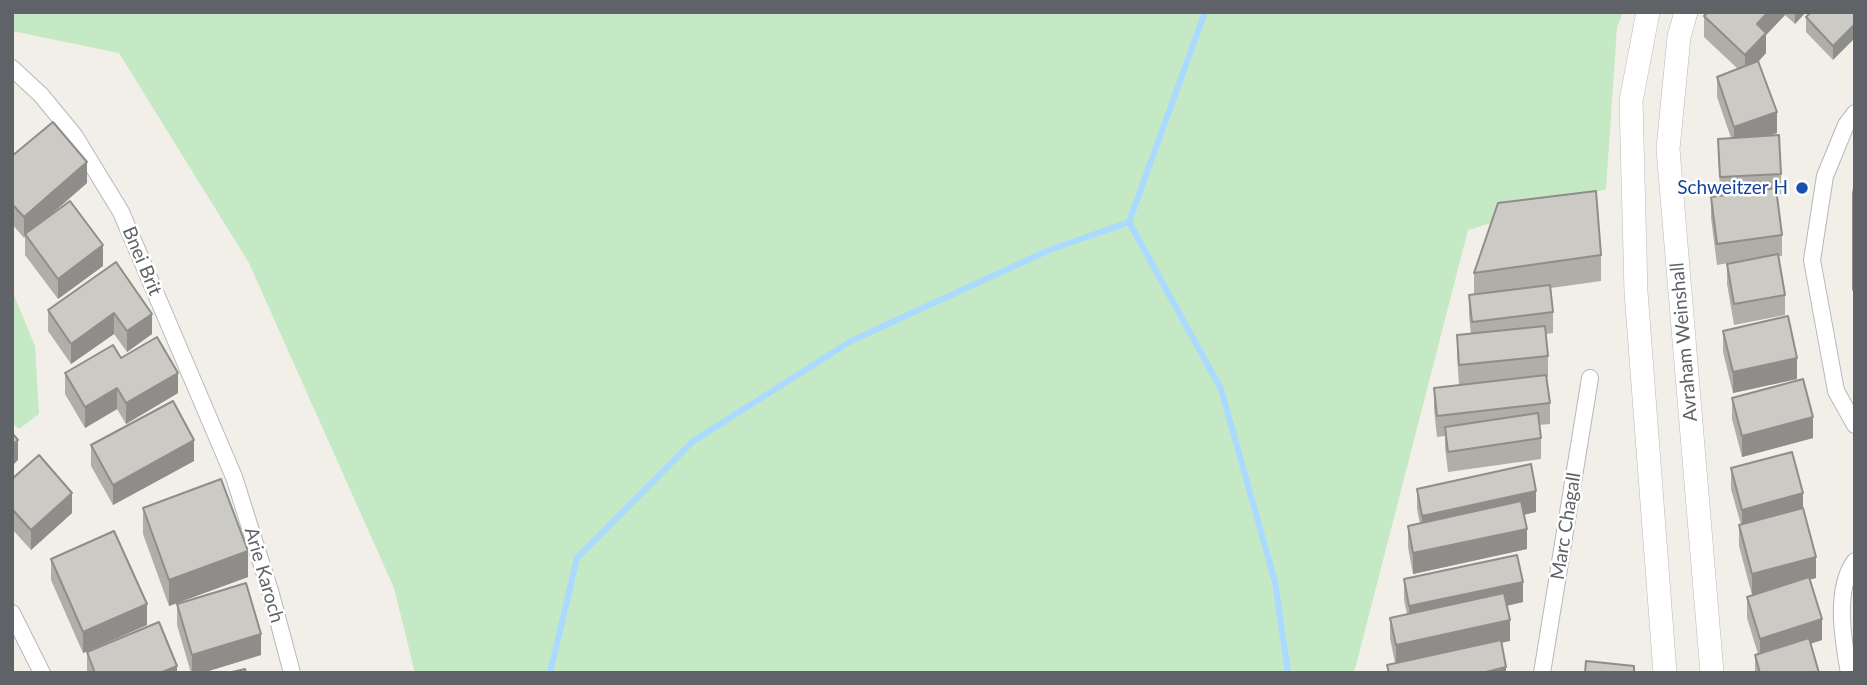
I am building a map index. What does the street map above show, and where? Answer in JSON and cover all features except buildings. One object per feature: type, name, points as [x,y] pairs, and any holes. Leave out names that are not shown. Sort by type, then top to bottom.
[{"type":"main road","points":[[1648,12],[1631,101],[1632,142],[1636,292],[1665,673]]},
{"type":"main road","name":"Avraham Weinshall","points":[[1686,12],[1679,37],[1668,149],[1712,673]]},
{"type":"street","name":"Bnei Brit","points":[[12,68],[41,94],[74,135],[121,212],[234,477]]},
{"type":"street","points":[[1855,113],[1846,124],[1825,176],[1812,260],[1836,391],[1855,425]]},
{"type":"street","name":"Marc Chagall","points":[[1542,673],[1590,378]]},
{"type":"street","name":"Arie Karoch","points":[[234,477],[271,594],[292,673]]},
{"type":"street","points":[[1849,673],[1840,625],[1847,571],[1855,561]]},
{"type":"street","points":[[12,613],[42,673]]},
{"type":"green space","points":[[12,12],[1623,12],[1617,27],[1606,189],[1468,230],[1354,673],[415,673],[394,588],[249,263],[119,53],[12,31]]},
{"type":"green space","points":[[12,290],[35,346],[39,414],[19,429],[12,422]]},
{"type":"waterway","points":[[1205,12],[1129,222],[1221,389],[1275,582],[1288,673]]},
{"type":"waterway","points":[[550,673],[577,558],[692,442],[851,341],[1047,251],[1129,222]]},
{"type":"place","name":"Schweitzer H","points":[[1802,188]]}]
